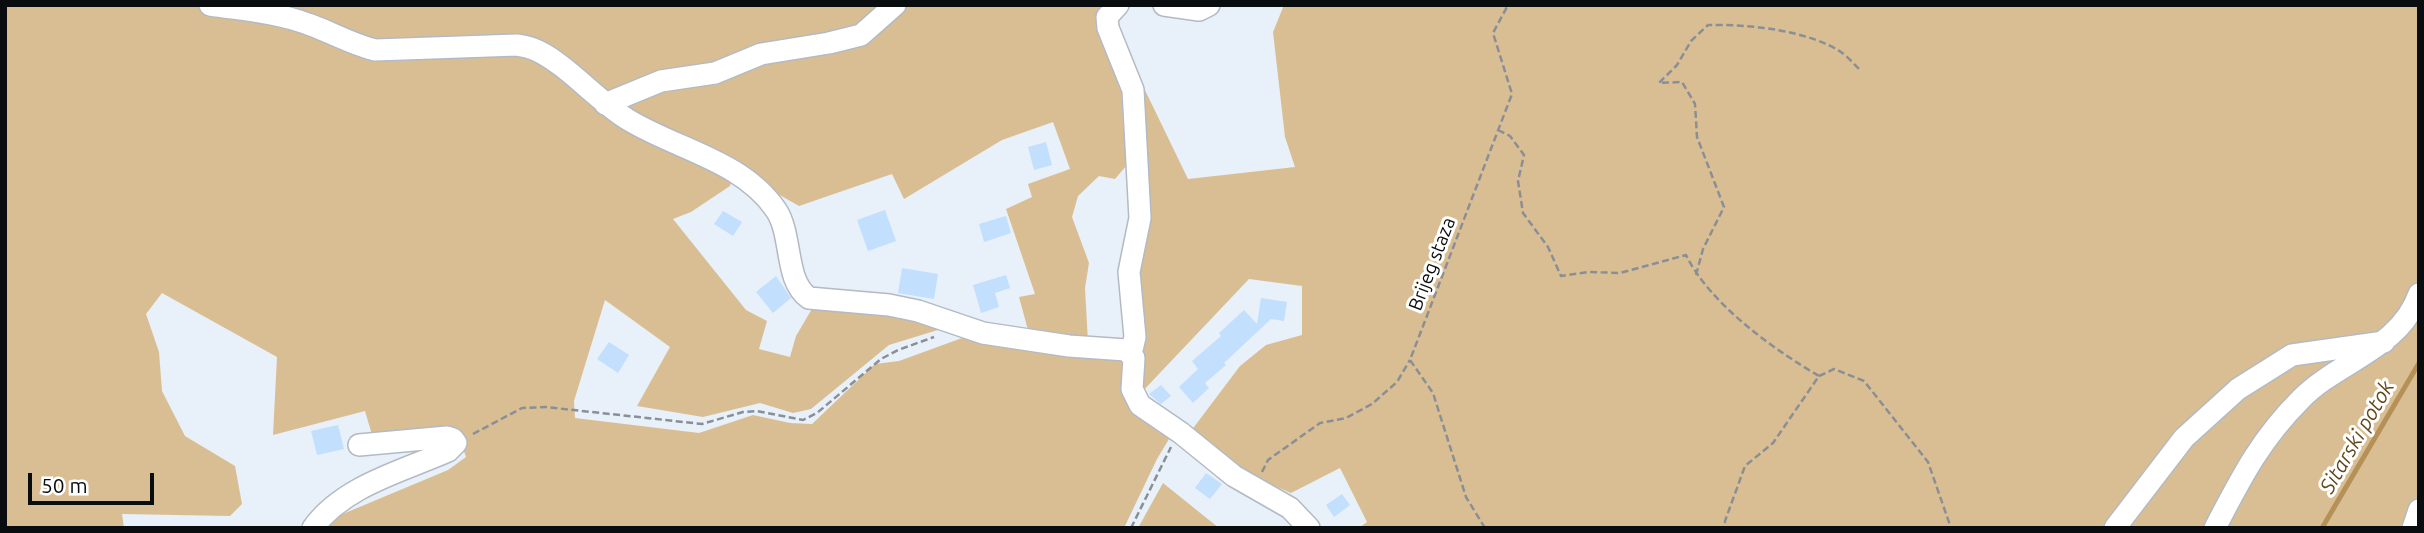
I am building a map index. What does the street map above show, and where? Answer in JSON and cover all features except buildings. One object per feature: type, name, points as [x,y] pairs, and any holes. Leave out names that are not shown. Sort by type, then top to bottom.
[{"type":"street","points":[[210,5],[273,14],[308,24],[354,45],[375,50],[517,44],[537,51],[628,120],[754,184],[776,210],[785,229],[794,276],[799,289],[809,298],[889,304],[983,333],[1069,346],[1120,349],[1131,354]]},
{"type":"street","points":[[605,104],[661,81],[715,73],[761,54],[861,35],[895,5]]},
{"type":"street","points":[[1118,5],[1107,17],[1108,28],[1133,90],[1139,188],[1140,218],[1129,272],[1135,337],[1131,354],[1135,363],[1132,389],[1140,405],[1181,433],[1234,476],[1290,508],[1309,528]]},
{"type":"street","points":[[1164,5],[1199,10],[1209,5]]},
{"type":"street","points":[[2216,528],[2245,469],[2264,441],[2302,397],[2384,342],[2406,319],[2419,294]]},
{"type":"street","points":[[2115,528],[2184,438],[2238,389],[2292,355],[2384,342]]},
{"type":"street","points":[[313,528],[345,498],[448,451],[456,443],[447,437],[359,445]]},
{"type":"street","points":[[2413,528],[2419,509]]},
{"type":"path","name":"Brijeg staza","points":[[1256,488],[1268,460],[1320,423],[1346,418],[1372,404],[1397,382],[1410,360],[1512,94],[1493,33],[1508,5]]},
{"type":"path","points":[[1696,275],[1703,249],[1724,207],[1697,137],[1695,103],[1682,82],[1660,83],[1678,65],[1691,41],[1708,26],[1761,26],[1816,40],[1842,52],[1861,71]]},
{"type":"path","points":[[1499,130],[1510,136],[1524,155],[1518,181],[1522,213],[1548,247],[1562,276],[1589,272],[1620,273],[1686,256],[1696,275],[1751,329],[1786,357],[1819,376]]},
{"type":"path","points":[[456,443],[522,408],[546,407],[702,424],[743,412],[757,411],[803,420],[817,414],[881,359],[898,350],[964,327]]},
{"type":"path","points":[[1410,360],[1433,393],[1466,497],[1485,528]]},
{"type":"path","points":[[1725,528],[1725,521],[1745,466],[1773,443],[1819,376],[1834,369],[1864,381],[1928,462],[1951,528]]},
{"type":"path","points":[[1131,528],[1167,454],[1181,433]]},
{"type":"shaded area","points":[[5,5],[1100,5],[1099,27],[1122,88],[1132,159],[1115,179],[1099,176],[1078,196],[1072,217],[1089,263],[1085,288],[1088,342],[1028,330],[1019,297],[1035,294],[1006,209],[1032,197],[1028,184],[1070,169],[1053,122],[1002,140],[904,199],[892,174],[799,206],[736,167],[730,186],[691,212],[673,219],[746,310],[767,321],[759,349],[790,357],[796,336],[813,307],[898,310],[941,329],[889,345],[811,409],[793,413],[760,403],[703,417],[637,406],[670,347],[605,300],[574,401],[575,418],[699,433],[753,415],[790,423],[812,424],[875,364],[899,361],[962,338],[1052,354],[1121,358],[1128,362],[1129,372],[1122,392],[1129,405],[1172,434],[1124,528],[324,528],[338,516],[448,470],[466,457],[456,428],[373,438],[365,411],[273,435],[277,357],[162,293],[146,314],[159,352],[162,391],[185,436],[235,466],[242,504],[230,516],[122,514],[124,528],[5,528]]},
{"type":"shaded area","points":[[1284,5],[2419,5],[2419,528],[1359,528],[1367,522],[1340,468],[1291,493],[1249,475],[1191,431],[1240,366],[1266,345],[1302,335],[1302,286],[1249,279],[1139,395],[1141,350],[1136,277],[1143,86],[1188,179],[1295,167],[1285,137],[1273,32]]},
{"type":"shaded area","points":[[1163,483],[1219,528],[1138,528]]},
{"type":"waterway","name":"Sitarski potok","points":[[2322,528],[2419,363]]}]
